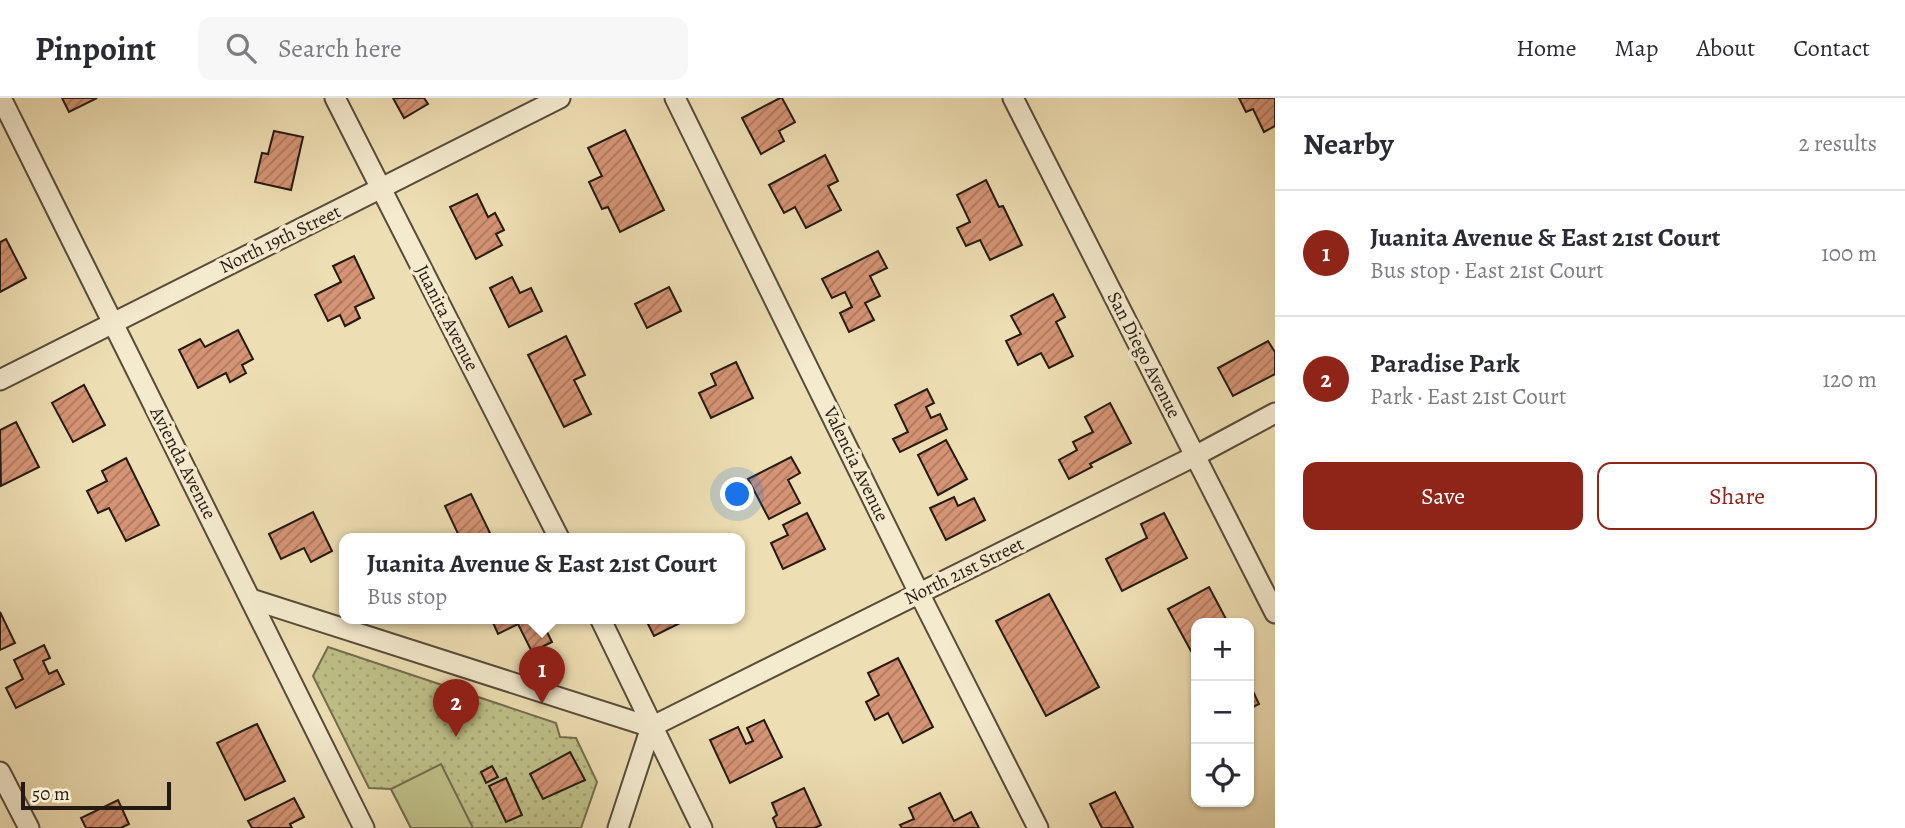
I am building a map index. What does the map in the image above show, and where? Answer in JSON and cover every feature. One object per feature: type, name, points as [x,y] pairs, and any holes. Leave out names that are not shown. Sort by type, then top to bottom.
[{"type":"street","name":"Avienda Avenue","points":[[1,98],[364,828]]},
{"type":"street","name":"Juanita Avenue","points":[[335,98],[556,533]]},
{"type":"street","name":"North 19th Street","points":[[0,380],[560,98]]},
{"type":"street","name":"Valencia Avenue","points":[[675,98],[1038,828]]},
{"type":"street","name":"San Diego Avenue","points":[[1013,98],[1275,613]]},
{"type":"street","name":"North 21st Street","points":[[651,727],[1195,456],[1275,413]]},
{"type":"street","points":[[251,599],[651,727]]},
{"type":"street","points":[[603,624],[702,828]]},
{"type":"street","points":[[618,828],[651,727]]},
{"type":"street","points":[[0,772],[29,828]]},
{"type":"green space","points":[[328,647],[556,723],[560,737],[576,738],[597,782],[581,828],[411,828],[391,789],[369,788],[313,676]]},
{"type":"green space","points":[[441,764],[473,828],[411,828],[391,789]]},
{"type":"building","points":[[62,98],[97,98],[69,112]]},
{"type":"building","points":[[393,98],[424,98],[428,104],[404,118]]},
{"type":"building","points":[[780,98],[795,122],[779,131],[784,141],[761,154],[742,118]]},
{"type":"building","points":[[1239,98],[1275,98],[1275,126],[1264,132],[1253,109],[1246,112]]},
{"type":"building","points":[[625,130],[664,210],[620,232],[608,207],[602,209],[589,182],[602,176],[588,148]]},
{"type":"building","points":[[274,131],[303,137],[291,190],[255,182],[262,153],[268,154]]},
{"type":"building","points":[[825,155],[838,181],[828,186],[841,210],[806,228],[795,207],[784,213],[769,185]]},
{"type":"building","points":[[986,180],[999,207],[1003,206],[1022,245],[990,260],[980,240],[966,246],[957,228],[970,222],[957,195]]},
{"type":"building","points":[[477,194],[488,217],[495,213],[504,230],[496,234],[502,245],[476,259],[450,207]]},
{"type":"building","points":[[6,239],[26,278],[0,292],[0,242]]},
{"type":"building","points":[[878,251],[887,268],[870,276],[880,296],[865,303],[874,320],[849,332],[840,313],[852,307],[845,292],[832,298],[822,279]]},
{"type":"building","points":[[354,256],[374,298],[355,307],[360,318],[345,326],[340,315],[328,321],[315,295],[341,282],[333,266]]},
{"type":"building","points":[[512,277],[520,293],[531,288],[542,311],[509,327],[490,288]]},
{"type":"building","points":[[669,287],[681,311],[647,328],[635,304]]},
{"type":"building","points":[[1053,294],[1065,317],[1056,322],[1073,356],[1049,368],[1041,353],[1018,365],[1006,341],[1021,334],[1011,316]]},
{"type":"building","points":[[238,330],[253,359],[242,365],[246,373],[230,382],[226,373],[198,388],[179,350],[200,339],[205,347]]},
{"type":"building","points":[[566,336],[585,375],[574,380],[591,414],[564,427],[528,355]]},
{"type":"building","points":[[1268,341],[1275,352],[1275,374],[1233,396],[1218,368]]},
{"type":"building","points":[[736,362],[753,398],[711,418],[699,393],[716,385],[711,374]]},
{"type":"building","points":[[84,385],[105,425],[73,442],[52,403]]},
{"type":"building","points":[[927,389],[934,403],[926,407],[931,418],[940,414],[947,429],[900,452],[893,439],[908,432],[895,405]]},
{"type":"building","points":[[1110,403],[1131,443],[1090,464],[1092,467],[1069,479],[1059,460],[1077,450],[1073,442],[1093,432],[1085,417]]},
{"type":"building","points":[[16,422],[39,467],[1,486],[0,430]]},
{"type":"building","points":[[946,440],[967,479],[938,495],[918,455]]},
{"type":"building","points":[[791,457],[800,473],[788,480],[800,503],[769,519],[748,479]]},
{"type":"building","points":[[126,458],[159,525],[126,541],[109,508],[98,513],[87,491],[107,481],[102,471]]},
{"type":"building","points":[[471,494],[490,533],[458,533],[445,506]]},
{"type":"building","points":[[954,497],[958,506],[974,498],[985,520],[946,540],[930,508]]},
{"type":"building","points":[[313,512],[332,551],[311,562],[304,548],[281,559],[269,534]]},
{"type":"building","points":[[807,513],[825,549],[783,569],[771,543],[788,535],[783,525]]},
{"type":"building","points":[[1164,513],[1187,558],[1122,591],[1106,559],[1147,538],[1141,524]]},
{"type":"building","points":[[1209,587],[1225,618],[1191,618],[1191,651],[1168,609]]},
{"type":"building","points":[[1049,594],[1099,687],[1046,716],[996,621]]},
{"type":"building","points":[[0,612],[15,643],[0,650]]},
{"type":"building","points":[[494,624],[518,624],[498,634]]},
{"type":"building","points":[[518,624],[543,624],[552,642],[532,652]]},
{"type":"building","points":[[648,624],[678,624],[654,636]]},
{"type":"building","points":[[44,645],[50,658],[43,661],[49,674],[57,670],[64,684],[16,708],[6,688],[23,679],[14,660]]},
{"type":"building","points":[[898,658],[933,727],[903,743],[888,713],[875,720],[866,702],[879,695],[868,673]]},
{"type":"building","points":[[1254,694],[1259,704],[1254,706]]},
{"type":"building","points":[[764,720],[782,757],[730,783],[710,740],[738,727],[746,744],[753,741],[747,728]]},
{"type":"building","points":[[257,724],[285,781],[245,800],[217,743]]},
{"type":"building","points":[[570,752],[585,780],[543,799],[530,774]]},
{"type":"building","points":[[492,766],[498,777],[486,783],[481,772]]},
{"type":"building","points":[[506,778],[522,815],[506,822],[489,786]]},
{"type":"building","points":[[804,788],[821,825],[815,828],[777,828],[773,818],[777,815],[772,803]]},
{"type":"building","points":[[1115,792],[1132,828],[1102,828],[1090,804]]},
{"type":"building","points":[[940,793],[954,821],[971,812],[979,828],[902,828],[900,825],[914,819],[909,808]]},
{"type":"building","points":[[294,798],[304,817],[290,824],[292,828],[252,828],[248,821]]},
{"type":"building","points":[[118,800],[129,824],[121,828],[86,828],[81,818]]},
{"type":"place","name":"Juanita Avenue & East 21st Court","points":[[542,704]]},
{"type":"place","name":"Paradise Park","points":[[456,737]]}]
